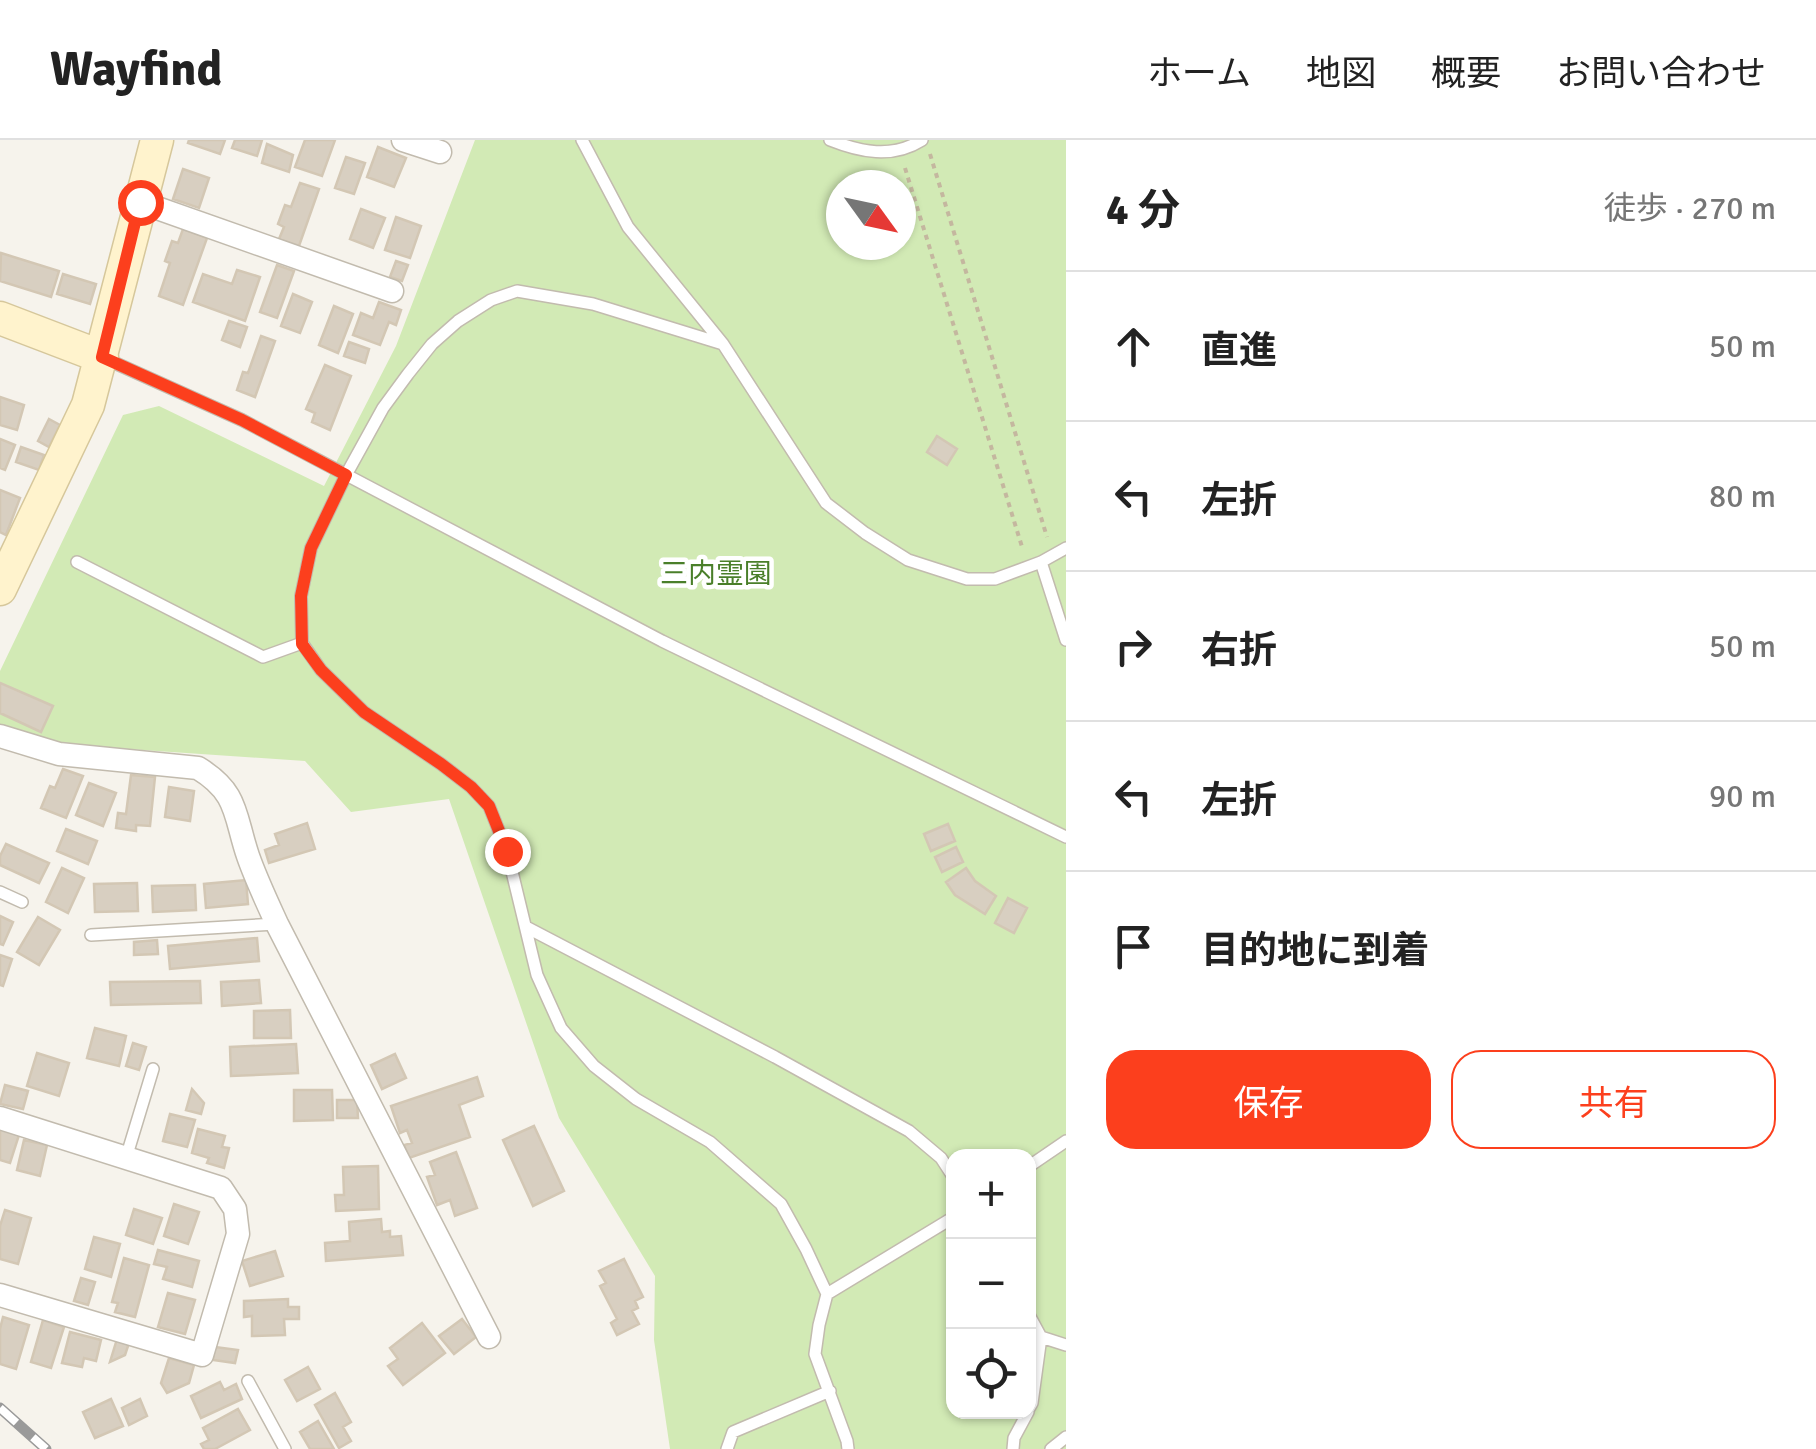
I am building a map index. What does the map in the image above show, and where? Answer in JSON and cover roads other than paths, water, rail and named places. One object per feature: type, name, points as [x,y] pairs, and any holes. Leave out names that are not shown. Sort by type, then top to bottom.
[{"type":"street","points":[[3,575],[88,405],[157,140]]},
{"type":"street","points":[[402,140],[440,152]]},
{"type":"street","points":[[140,202],[392,291]]},
{"type":"street","points":[[0,318],[102,357]]},
{"type":"street","points":[[0,736],[60,754],[198,768],[218,780],[233,801],[248,856],[276,924],[490,1337]]},
{"type":"street","points":[[0,1118],[221,1188],[235,1209],[238,1234],[202,1355],[0,1295]]},
{"type":"lane","points":[[582,140],[628,227],[723,344],[826,503],[908,560],[967,579],[995,578],[1066,548]]},
{"type":"lane","points":[[830,140],[855,150],[884,152],[924,140]]},
{"type":"lane","points":[[723,344],[593,304],[517,291],[491,300],[458,322],[432,344],[383,408],[346,475],[311,548],[301,596],[302,644],[321,670],[364,712],[441,764],[489,806],[507,851],[537,975],[560,1028],[594,1066],[636,1099],[710,1142],[781,1204],[827,1294],[815,1354],[848,1449]]},
{"type":"lane","points":[[102,357],[242,420],[662,641],[1066,837]]},
{"type":"lane","points":[[1041,561],[1066,640]]},
{"type":"lane","points":[[77,562],[263,657],[302,644]]},
{"type":"lane","points":[[0,892],[22,902]]},
{"type":"lane","points":[[91,935],[276,924]]},
{"type":"lane","points":[[526,927],[909,1130],[946,1166]]},
{"type":"lane","points":[[126,1158],[153,1069]]},
{"type":"lane","points":[[1036,1162],[1066,1141]]},
{"type":"lane","points":[[827,1294],[946,1222]]},
{"type":"lane","points":[[1036,1328],[1041,1337],[1036,1374]]},
{"type":"lane","points":[[1041,1337],[1066,1345]]},
{"type":"lane","points":[[248,1382],[285,1449]]},
{"type":"lane","points":[[727,1449],[733,1432],[830,1391]]},
{"type":"lane","points":[[1013,1449],[1024,1419]]},
{"type":"lane","points":[[1051,1449],[1066,1437]]},
{"type":"railway","points":[[0,1408],[46,1449]]},
{"type":"park label","name":"三内霊園","points":[[716,573]]}]
